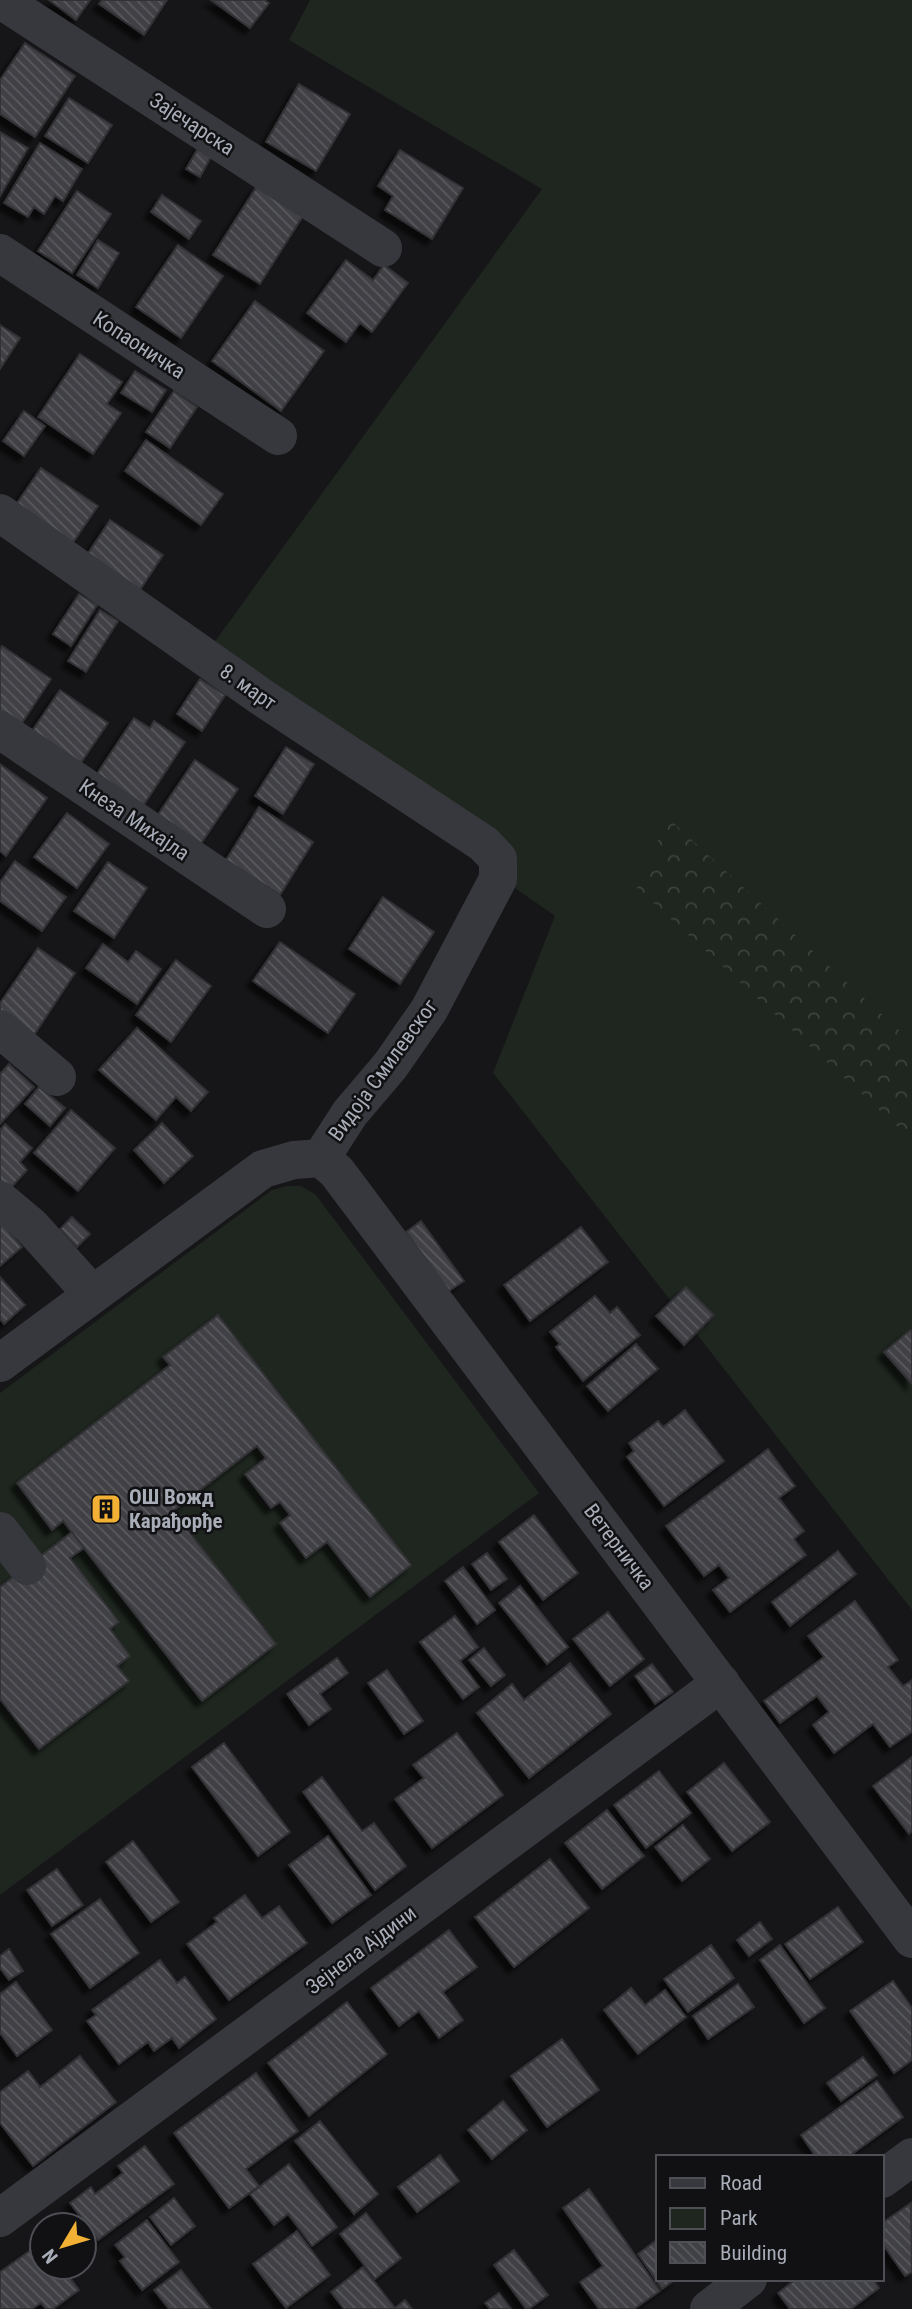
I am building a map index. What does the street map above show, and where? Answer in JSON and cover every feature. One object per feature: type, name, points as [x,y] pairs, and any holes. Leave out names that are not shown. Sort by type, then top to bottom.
[{"type":"street","name":"Зајечарска","points":[[1,0],[383,248]]},
{"type":"street","name":"Копаоничка","points":[[0,253],[278,436]]},
{"type":"street","name":"8. март","points":[[0,513],[264,698],[484,844],[498,859]]},
{"type":"street","name":"Кнеза Михајла","points":[[0,730],[267,909]]},
{"type":"street","name":"Видоја Смилевског","points":[[0,1363],[263,1169],[294,1160],[321,1158],[350,1112],[390,1066],[429,1010],[498,879],[498,859]]},
{"type":"street","points":[[0,1029],[57,1077]]},
{"type":"street","name":"Ветерничка","points":[[321,1158],[337,1172],[912,1939]]},
{"type":"street","points":[[0,1199],[31,1226],[92,1294]]},
{"type":"street","points":[[0,1531],[27,1566]]},
{"type":"street","name":"Зејнела Ајдини","points":[[0,2218],[721,1683]]},
{"type":"street","points":[[884,2178],[912,2157]]},
{"type":"street","points":[[709,2309],[745,2281]]},
{"type":"green space","points":[[310,0],[912,0],[912,1610],[493,1073],[555,916],[198,665],[542,189],[289,40]]},
{"type":"green space","points":[[668,818],[912,1042],[912,1140],[637,888]]},
{"type":"green space","points":[[301,1186],[316,1195],[539,1493],[0,1895],[0,1393],[272,1190]]},
{"type":"building","points":[[49,0],[90,0],[76,20]]},
{"type":"building","points":[[102,0],[167,0],[144,35],[99,4]]},
{"type":"building","points":[[211,0],[264,0],[269,3],[250,28]]},
{"type":"building","points":[[25,43],[75,76],[35,137],[0,114],[0,80]]},
{"type":"building","points":[[299,84],[350,114],[316,171],[266,142]]},
{"type":"building","points":[[69,98],[112,125],[88,163],[45,136]]},
{"type":"building","points":[[0,132],[28,148],[0,196]]},
{"type":"building","points":[[40,143],[82,169],[63,201],[55,196],[44,214],[34,207],[28,217],[4,203]]},
{"type":"building","points":[[200,145],[213,153],[200,177],[186,169]]},
{"type":"building","points":[[400,150],[463,188],[432,239],[385,210],[393,196],[378,186]]},
{"type":"building","points":[[257,186],[303,216],[260,284],[213,255]]},
{"type":"building","points":[[77,191],[111,214],[72,273],[38,251]]},
{"type":"building","points":[[162,195],[201,221],[189,239],[151,212]]},
{"type":"building","points":[[98,240],[119,253],[98,288],[77,275]]},
{"type":"building","points":[[178,245],[223,276],[181,338],[136,307]]},
{"type":"building","points":[[346,260],[373,280],[384,265],[408,283],[372,332],[360,323],[346,342],[307,313]]},
{"type":"building","points":[[255,301],[324,351],[281,411],[212,361]]},
{"type":"building","points":[[0,325],[20,338],[0,369]]},
{"type":"building","points":[[80,354],[122,382],[107,404],[121,413],[93,454],[38,417]]},
{"type":"building","points":[[135,371],[166,390],[152,412],[121,393]]},
{"type":"building","points":[[174,391],[197,407],[170,448],[146,432]]},
{"type":"building","points":[[24,411],[45,426],[24,456],[3,441]]},
{"type":"building","points":[[146,440],[223,494],[201,525],[125,471]]},
{"type":"building","points":[[41,468],[98,506],[72,544],[15,506]]},
{"type":"building","points":[[110,520],[163,555],[138,593],[85,558]]},
{"type":"building","points":[[79,594],[97,605],[71,646],[53,634]]},
{"type":"building","points":[[100,610],[118,621],[86,672],[68,661]]},
{"type":"building","points":[[2,646],[51,679],[20,726],[0,712]]},
{"type":"building","points":[[200,679],[225,695],[202,731],[177,714]]},
{"type":"building","points":[[60,690],[108,723],[78,767],[30,734]]},
{"type":"building","points":[[134,718],[150,728],[154,721],[185,742],[141,809],[94,778]]},
{"type":"building","points":[[286,747],[314,764],[283,814],[255,796]]},
{"type":"building","points":[[195,760],[238,789],[200,845],[157,816]]},
{"type":"building","points":[[0,764],[47,798],[6,856],[0,851]]},
{"type":"building","points":[[259,807],[313,842],[280,895],[226,860]]},
{"type":"building","points":[[67,813],[109,844],[77,888],[34,857]]},
{"type":"building","points":[[15,861],[66,897],[42,931],[0,901],[0,882]]},
{"type":"building","points":[[108,862],[147,888],[114,938],[74,911]]},
{"type":"building","points":[[383,897],[434,932],[400,984],[349,949]]},
{"type":"building","points":[[280,942],[355,994],[328,1033],[253,981]]},
{"type":"building","points":[[103,944],[128,962],[136,951],[161,969],[137,1004],[86,968]]},
{"type":"building","points":[[38,948],[75,973],[34,1035],[0,1013],[0,1003]]},
{"type":"building","points":[[176,960],[211,986],[171,1042],[136,1015]]},
{"type":"building","points":[[137,1028],[208,1092],[191,1111],[176,1097],[156,1120],[99,1070]]},
{"type":"building","points":[[9,1064],[34,1087],[0,1124],[0,1074]]},
{"type":"building","points":[[39,1087],[65,1108],[50,1126],[25,1104]]},
{"type":"building","points":[[71,1110],[115,1148],[78,1191],[34,1153]]},
{"type":"building","points":[[162,1123],[193,1156],[164,1183],[134,1150]]},
{"type":"building","points":[[5,1124],[32,1148],[20,1162],[27,1170],[7,1192],[0,1186],[0,1130]]},
{"type":"building","points":[[72,1217],[90,1234],[77,1247],[60,1229]]},
{"type":"building","points":[[0,1221],[22,1247],[0,1266]]},
{"type":"building","points":[[421,1221],[464,1281],[449,1291],[406,1232]]},
{"type":"building","points":[[581,1227],[608,1262],[530,1321],[504,1285]]},
{"type":"building","points":[[0,1277],[25,1305],[4,1324],[0,1319]]},
{"type":"building","points":[[686,1287],[714,1315],[684,1345],[656,1316]]},
{"type":"building","points":[[595,1296],[610,1313],[617,1307],[640,1335],[583,1381],[556,1347],[560,1344],[550,1332]]},
{"type":"building","name":"ОШ Вожд Карађорђе","points":[[218,1315],[411,1565],[370,1597],[327,1542],[306,1558],[280,1523],[290,1515],[280,1502],[271,1508],[245,1474],[266,1458],[257,1446],[173,1511],[276,1644],[202,1701],[63,1521],[52,1530],[17,1483],[170,1365],[163,1357]]},
{"type":"building","points":[[910,1330],[912,1332],[912,1384],[884,1352]]},
{"type":"building","points":[[636,1344],[658,1369],[608,1411],[587,1386]]},
{"type":"building","points":[[685,1410],[724,1461],[664,1506],[627,1457],[634,1451],[629,1443],[658,1421],[663,1427]]},
{"type":"building","points":[[768,1449],[795,1486],[779,1498],[804,1531],[794,1539],[806,1555],[730,1612],[713,1590],[729,1578],[719,1565],[704,1576],[666,1526]]},
{"type":"building","points":[[534,1515],[578,1573],[543,1600],[499,1542]]},
{"type":"building","points":[[72,1532],[84,1548],[70,1558],[119,1622],[110,1629],[130,1656],[117,1666],[129,1681],[39,1749],[0,1699],[0,1587]]},
{"type":"building","points":[[838,1551],[856,1574],[790,1626],[772,1602]]},
{"type":"building","points":[[487,1553],[507,1579],[491,1590],[472,1564]]},
{"type":"building","points":[[463,1567],[495,1610],[477,1624],[445,1581]]},
{"type":"building","points":[[520,1586],[568,1647],[547,1664],[499,1603]]},
{"type":"building","points":[[855,1601],[898,1660],[888,1667],[903,1686],[912,1680],[912,1732],[890,1747],[873,1724],[834,1753],[813,1725],[829,1712],[817,1696],[780,1723],[764,1701],[824,1657],[808,1636]]},
{"type":"building","points":[[608,1612],[644,1659],[610,1686],[573,1639]]},
{"type":"building","points":[[455,1616],[478,1647],[460,1661],[479,1687],[463,1699],[420,1642]]},
{"type":"building","points":[[484,1648],[505,1675],[491,1686],[469,1660]]},
{"type":"building","points":[[337,1658],[348,1673],[320,1694],[331,1709],[309,1725],[287,1694]]},
{"type":"building","points":[[570,1663],[611,1714],[529,1778],[477,1713],[512,1684],[524,1700]]},
{"type":"building","points":[[652,1664],[673,1692],[655,1704],[635,1676]]},
{"type":"building","points":[[387,1670],[423,1721],[404,1734],[368,1683]]},
{"type":"building","points":[[457,1733],[503,1795],[432,1848],[395,1799],[424,1778],[413,1765]]},
{"type":"building","points":[[224,1743],[290,1832],[258,1856],[192,1767]]},
{"type":"building","points":[[912,1757],[912,1831],[909,1834],[873,1786]]},
{"type":"building","points":[[724,1763],[770,1822],[732,1851],[687,1792]]},
{"type":"building","points":[[659,1771],[691,1813],[646,1848],[614,1805]]},
{"type":"building","points":[[322,1777],[362,1831],[374,1823],[406,1866],[375,1890],[303,1792]]},
{"type":"building","points":[[607,1810],[644,1856],[602,1889],[565,1843]]},
{"type":"building","points":[[683,1825],[710,1859],[682,1881],[655,1847]]},
{"type":"building","points":[[328,1836],[371,1895],[332,1923],[289,1865]]},
{"type":"building","points":[[133,1841],[179,1902],[151,1922],[106,1862]]},
{"type":"building","points":[[550,1859],[589,1908],[514,1967],[475,1917]]},
{"type":"building","points":[[57,1869],[83,1905],[52,1926],[27,1890]]},
{"type":"building","points":[[245,1895],[262,1918],[279,1906],[307,1943],[229,2000],[187,1944],[217,1922],[214,1918]]},
{"type":"building","points":[[100,1899],[139,1953],[90,1988],[51,1934]]},
{"type":"building","points":[[838,1907],[863,1942],[810,1979],[785,1944]]},
{"type":"building","points":[[760,1922],[772,1939],[749,1956],[737,1940]]},
{"type":"building","points":[[449,1930],[477,1967],[443,1992],[463,2020],[439,2038],[419,2011],[399,2026],[371,1988]]},
{"type":"building","points":[[711,1945],[734,1978],[688,2012],[664,1979]]},
{"type":"building","points":[[780,1945],[825,2008],[804,2023],[760,1960]]},
{"type":"building","points":[[9,1949],[23,1971],[9,1980],[0,1968],[0,1956]]},
{"type":"building","points":[[160,1960],[177,1983],[185,1977],[216,2019],[179,2048],[172,2038],[154,2051],[148,2042],[119,2064],[87,2021],[96,2015],[92,2010]]},
{"type":"building","points":[[893,1981],[912,2008],[912,2060],[894,2073],[850,2011]]},
{"type":"building","points":[[16,1982],[52,2030],[17,2056],[0,2033],[0,1994]]},
{"type":"building","points":[[738,1984],[754,2007],[708,2039],[693,2016]]},
{"type":"building","points":[[631,1988],[645,2005],[665,1990],[686,2017],[638,2054],[604,2010]]},
{"type":"building","points":[[347,2002],[387,2054],[309,2116],[268,2063]]},
{"type":"building","points":[[562,2039],[599,2090],[547,2127],[511,2076]]},
{"type":"building","points":[[80,2056],[116,2102],[33,2166],[0,2123],[0,2092],[28,2071],[40,2087]]},
{"type":"building","points":[[863,2057],[877,2075],[841,2101],[827,2083]]},
{"type":"building","points":[[256,2073],[298,2131],[246,2169],[259,2186],[229,2208],[174,2133]]},
{"type":"building","points":[[877,2081],[903,2117],[851,2155],[815,2155],[801,2135]]},
{"type":"building","points":[[503,2101],[527,2130],[492,2159],[468,2130]]},
{"type":"building","points":[[320,2121],[378,2194],[354,2214],[295,2141]]},
{"type":"building","points":[[145,2146],[174,2184],[98,2240],[98,2211],[76,2211],[70,2203],[91,2187],[95,2194],[123,2173],[118,2166]]},
{"type":"building","points":[[440,2155],[459,2181],[417,2212],[398,2187]]},
{"type":"building","points":[[289,2164],[337,2227],[312,2246],[288,2214],[274,2225],[250,2194]]},
{"type":"building","points":[[589,2189],[660,2291],[634,2309],[599,2309],[580,2282],[603,2266],[563,2208]]},
{"type":"building","points":[[174,2198],[195,2226],[171,2245],[150,2217]]},
{"type":"building","points":[[911,2203],[912,2272],[905,2276],[884,2246],[884,2222]]},
{"type":"building","points":[[366,2213],[401,2258],[375,2279],[340,2234]]},
{"type":"building","points":[[147,2220],[179,2262],[142,2290],[120,2261],[125,2257],[115,2245]]},
{"type":"building","points":[[297,2231],[330,2275],[286,2308],[253,2264]]},
{"type":"building","points":[[656,2240],[656,2280],[638,2254]]},
{"type":"building","points":[[514,2250],[548,2295],[529,2309],[526,2309],[494,2265]]},
{"type":"building","points":[[28,2252],[28,2281],[72,2281],[79,2290],[53,2309],[46,2309],[41,2303],[32,2309],[0,2309],[0,2272]]},
{"type":"building","points":[[363,2267],[395,2308],[405,2300],[412,2309],[344,2309],[331,2292]]},
{"type":"building","points":[[181,2270],[211,2309],[169,2309],[154,2290]]},
{"type":"building","points":[[657,2281],[673,2281],[662,2289]]},
{"type":"building","points":[[793,2281],[874,2281],[879,2288],[851,2309],[790,2309],[778,2293]]},
{"type":"building","points":[[499,2293],[511,2309],[490,2309],[485,2303]]},
{"type":"place","name":"ОШ Вожд Карађорђе","points":[[106,1509]]}]
